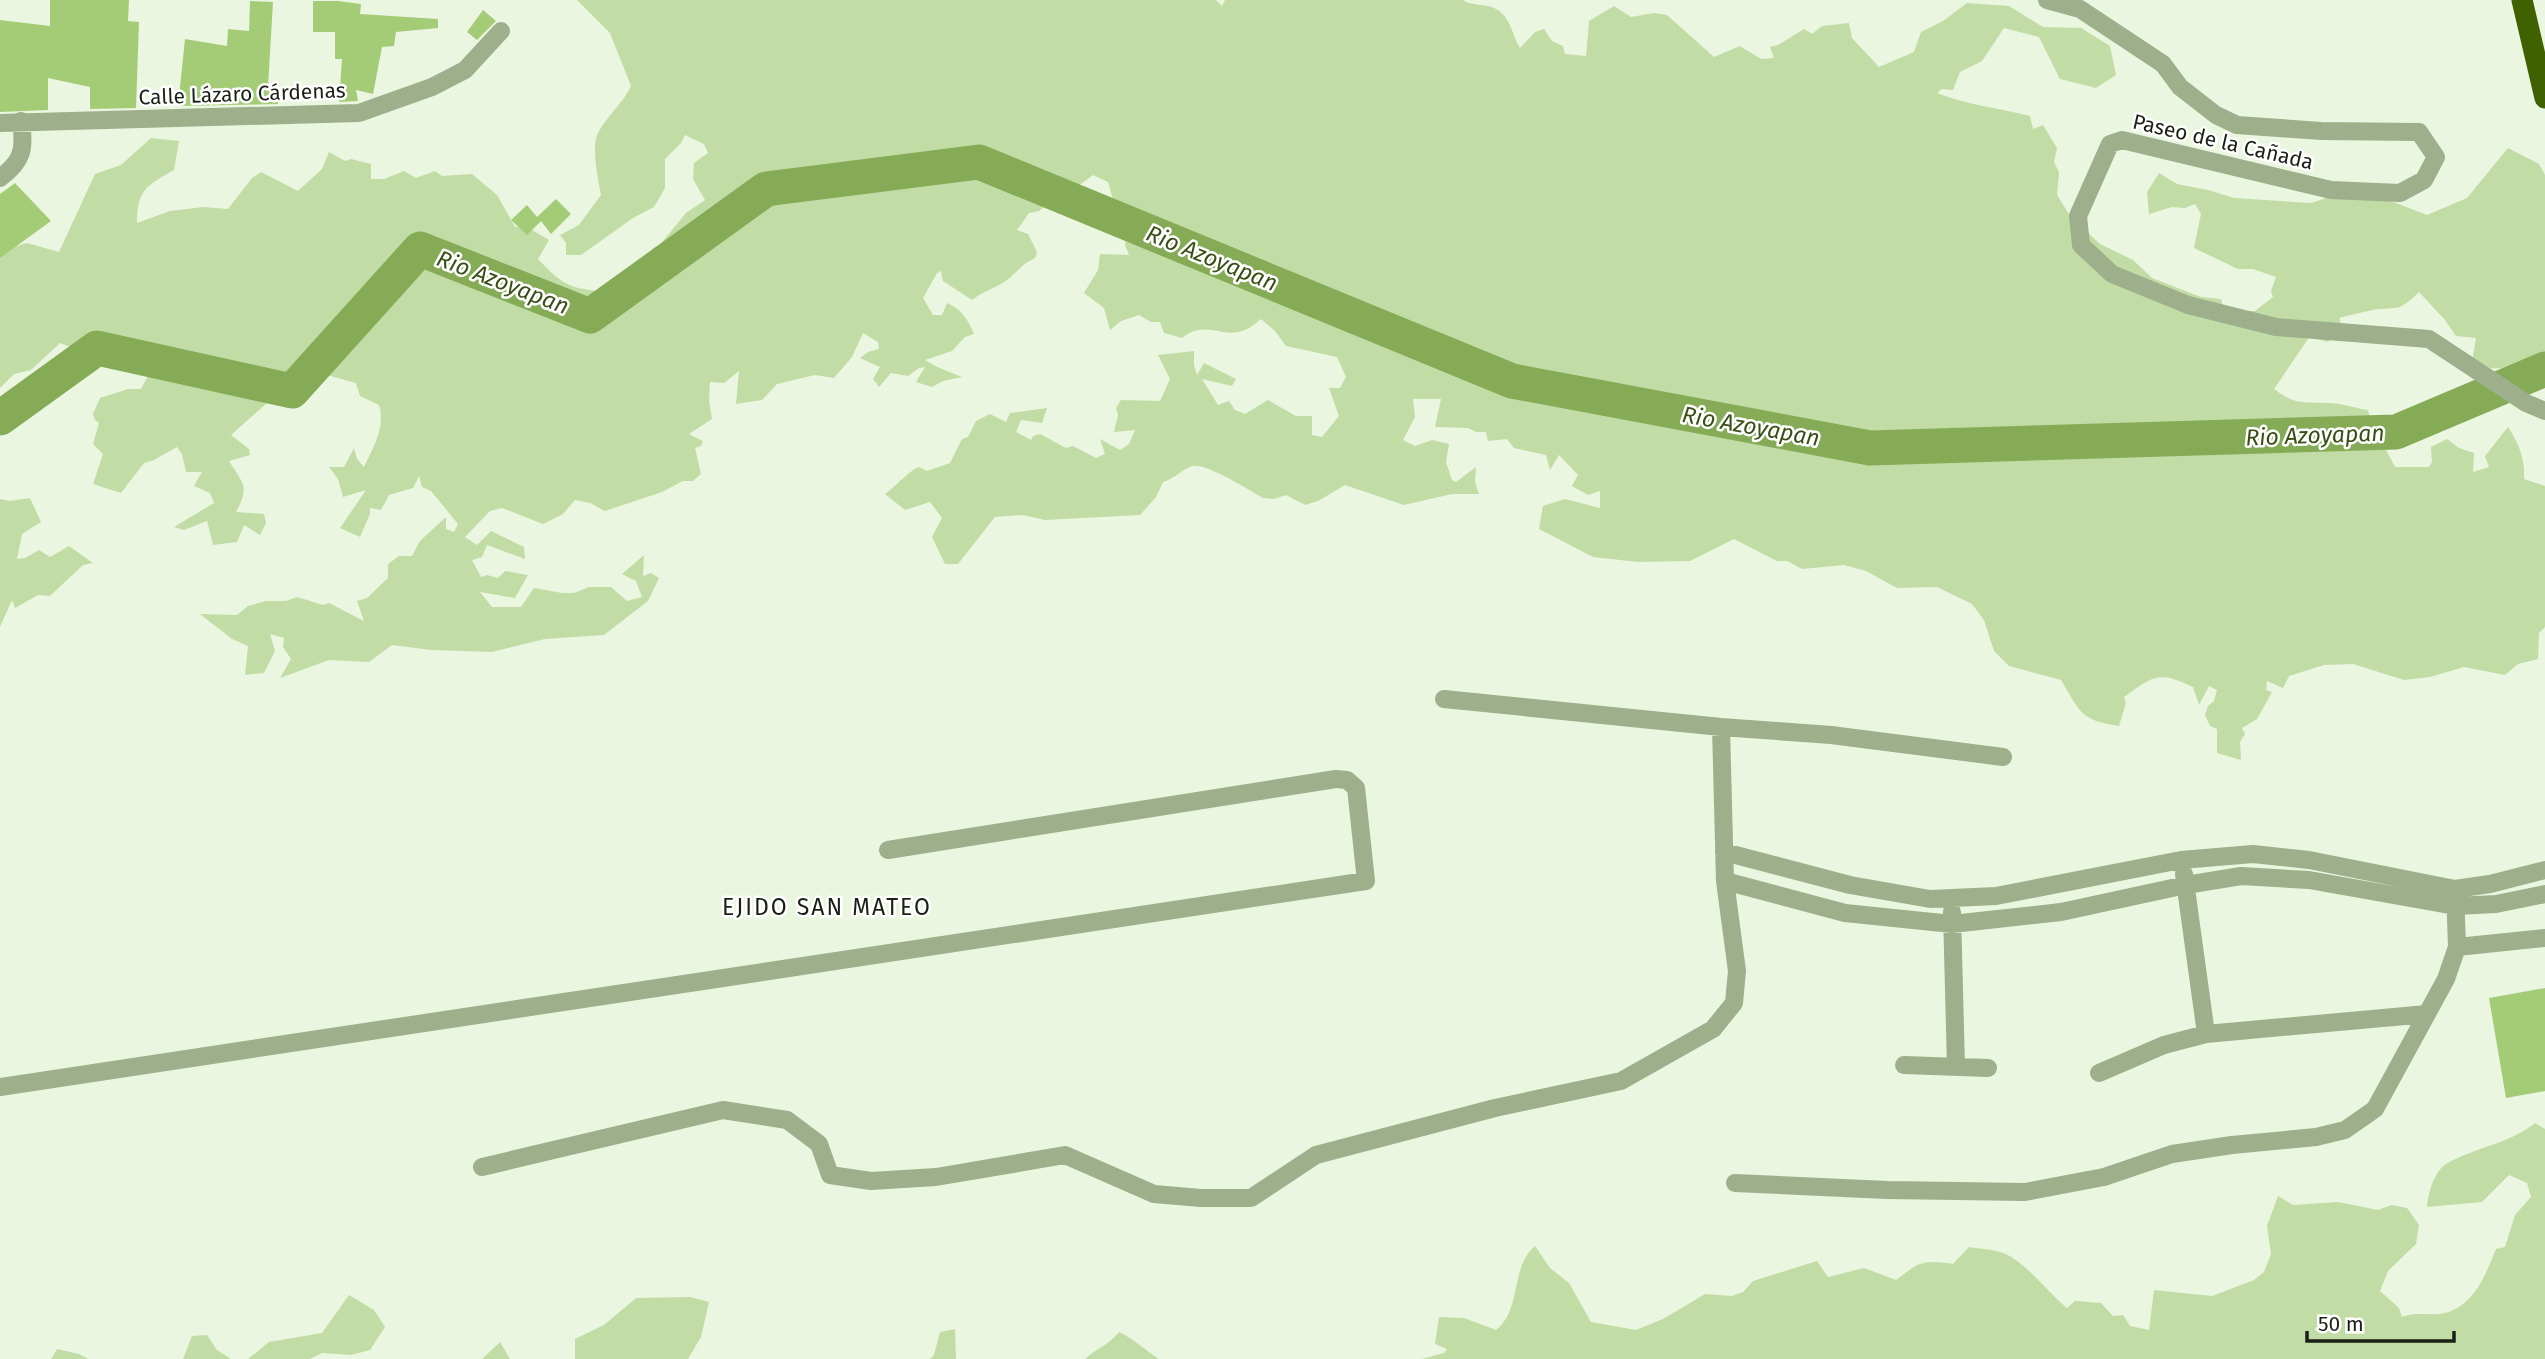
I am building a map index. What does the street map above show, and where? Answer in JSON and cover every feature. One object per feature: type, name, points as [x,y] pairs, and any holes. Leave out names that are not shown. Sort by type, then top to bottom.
[{"type":"highway","points":[[2522,0],[2545,98]]},
{"type":"street","name":"Paseo de la Cañada","points":[[2046,0],[2080,9],[2163,64],[2180,87],[2216,115],[2237,125],[2321,131],[2419,132],[2436,157],[2424,180],[2400,193],[2331,190],[2122,139],[2110,144],[2078,216],[2081,245],[2112,274],[2188,305],[2276,327],[2429,339],[2526,402],[2545,411]]},
{"type":"street","name":"Calle Lázaro Cárdenas","points":[[0,123],[359,113],[432,87],[465,70],[500,31]]},
{"type":"street","points":[[0,178],[16,165],[24,142],[20,121]]},
{"type":"street","points":[[1444,699],[1721,727],[1831,735],[2003,757]]},
{"type":"street","points":[[482,1167],[723,1110],[787,1120],[819,1144],[830,1175],[872,1181],[936,1177],[1065,1154],[1154,1194],[1251,1198],[1316,1155],[1495,1108],[1621,1081],[1713,1029],[1734,1003],[1737,971],[1725,881],[1721,727]]},
{"type":"street","points":[[0,1087],[1366,881],[1356,788],[1347,780],[1336,779],[888,850]]},
{"type":"street","points":[[1724,852],[1850,886],[1930,899],[1996,896],[2181,860],[2253,854],[2298,859],[2455,898],[2490,884],[2545,870]]},
{"type":"street","points":[[2181,860],[2206,1034]]},
{"type":"street","points":[[1725,881],[1845,913],[1952,924],[2060,912],[2241,876],[2309,880],[2496,904],[2545,894]]},
{"type":"street","points":[[1951,898],[1955,1067]]},
{"type":"street","points":[[1735,1184],[2025,1192],[2104,1177],[2172,1154],[2331,1135],[2356,1124],[2375,1110],[2446,979],[2456,947],[2455,898]]},
{"type":"street","points":[[2456,947],[2545,938]]},
{"type":"street","points":[[2099,1073],[2164,1045],[2206,1034],[2427,1014]]},
{"type":"street","points":[[1904,1065],[1988,1068]]},
{"type":"green space","points":[[577,0],[1216,0],[1222,6],[1225,0],[1463,0],[1501,12],[1520,48],[1535,32],[1544,29],[1552,41],[1563,46],[1565,54],[1586,56],[1589,21],[1614,6],[1631,17],[1654,13],[1667,15],[1714,57],[1740,46],[1761,59],[1774,58],[1770,47],[1804,29],[1812,34],[1822,26],[1849,23],[1852,38],[1879,67],[1914,52],[1921,32],[1943,21],[1967,3],[2009,6],[2043,27],[2081,28],[2110,46],[2116,75],[2096,88],[2060,79],[2039,37],[2004,28],[1982,61],[1960,72],[1953,90],[1942,89],[1937,93],[2030,116],[2033,129],[2043,125],[2057,148],[2054,162],[2059,172],[2057,195],[2070,216],[2100,244],[2133,260],[2152,278],[2201,297],[2221,299],[2224,311],[2255,311],[2273,297],[2271,291],[2276,277],[2253,269],[2238,269],[2194,248],[2201,214],[2195,204],[2149,214],[2147,192],[2159,173],[2177,184],[2234,198],[2311,203],[2329,197],[2370,193],[2427,215],[2467,198],[2508,148],[2539,164],[2545,175],[2545,381],[2530,388],[2520,368],[2471,368],[2476,338],[2456,336],[2419,292],[2398,307],[2339,318],[2345,333],[2327,342],[2310,336],[2274,389],[2299,402],[2338,404],[2368,410],[2376,438],[2395,467],[2429,467],[2432,462],[2431,447],[2447,439],[2459,448],[2474,453],[2473,472],[2489,467],[2485,456],[2508,427],[2520,452],[2524,479],[2545,486],[2545,627],[2539,633],[2538,659],[2518,664],[2505,675],[2464,667],[2430,677],[2404,680],[2353,664],[2324,665],[2289,676],[2283,688],[2267,681],[2266,690],[2272,692],[2257,719],[2242,728],[2245,734],[2240,742],[2241,760],[2217,753],[2217,729],[2210,726],[2205,715],[2217,690],[2209,686],[2199,705],[2193,687],[2164,677],[2157,678],[2124,697],[2126,703],[2119,726],[2096,721],[2083,713],[2061,680],[2009,666],[1994,651],[1984,620],[1972,604],[1937,587],[1897,588],[1866,571],[1844,565],[1802,569],[1787,561],[1777,561],[1734,539],[1690,561],[1638,562],[1593,557],[1539,529],[1543,506],[1565,499],[1600,508],[1600,491],[1588,495],[1572,486],[1578,475],[1559,455],[1550,470],[1546,455],[1514,448],[1507,439],[1488,441],[1486,432],[1476,432],[1468,428],[1435,427],[1441,399],[1413,399],[1415,417],[1403,440],[1415,446],[1432,440],[1449,444],[1446,462],[1452,480],[1456,482],[1476,467],[1475,482],[1479,494],[1452,494],[1404,505],[1345,485],[1318,501],[1305,505],[1286,495],[1274,499],[1263,498],[1217,473],[1192,466],[1163,482],[1156,497],[1140,515],[1045,520],[1023,515],[995,517],[958,564],[945,564],[932,537],[942,518],[930,502],[905,510],[885,494],[919,467],[927,471],[950,463],[962,439],[968,437],[976,421],[990,414],[1006,422],[1010,413],[1047,408],[1042,423],[1021,420],[1016,432],[1031,440],[1033,436],[1040,434],[1066,448],[1073,446],[1096,458],[1105,454],[1100,439],[1120,450],[1129,444],[1135,430],[1114,432],[1118,415],[1116,408],[1121,400],[1160,401],[1170,379],[1158,355],[1194,351],[1197,375],[1204,363],[1236,379],[1232,386],[1202,379],[1218,405],[1229,401],[1235,410],[1245,414],[1268,400],[1296,416],[1312,416],[1312,435],[1322,437],[1339,416],[1329,388],[1340,388],[1346,377],[1337,357],[1286,346],[1275,331],[1261,319],[1239,332],[1199,330],[1182,338],[1164,333],[1160,322],[1151,322],[1139,315],[1121,321],[1110,330],[1104,308],[1084,293],[1098,270],[1100,254],[1129,255],[1125,245],[1130,224],[1116,210],[1108,182],[1093,175],[1070,192],[1070,210],[1059,214],[1047,204],[1039,211],[1029,213],[1017,230],[1028,234],[1037,252],[1035,258],[1003,283],[972,300],[943,281],[941,271],[937,273],[923,298],[933,315],[942,315],[947,303],[964,315],[974,334],[965,337],[952,351],[925,360],[962,377],[943,381],[932,387],[916,382],[925,367],[908,376],[891,373],[879,387],[873,379],[880,367],[860,358],[879,349],[878,342],[863,333],[852,357],[834,378],[815,375],[777,384],[762,400],[736,404],[739,371],[724,383],[710,382],[712,419],[689,434],[703,441],[701,446],[695,448],[701,474],[693,481],[683,481],[662,492],[605,511],[590,503],[575,500],[563,514],[543,524],[502,508],[490,511],[465,537],[477,545],[491,531],[524,547],[525,559],[487,545],[482,557],[472,560],[481,577],[487,575],[498,578],[505,571],[528,575],[515,598],[480,592],[492,607],[521,607],[534,588],[574,593],[589,587],[611,587],[627,601],[642,597],[636,581],[622,574],[644,555],[643,576],[651,573],[659,578],[648,601],[604,635],[545,639],[492,652],[431,650],[392,645],[369,662],[329,660],[280,678],[291,659],[283,647],[284,638],[270,634],[275,651],[264,673],[245,675],[248,646],[232,639],[200,614],[237,615],[248,606],[297,597],[323,605],[329,603],[364,621],[357,601],[367,598],[388,578],[388,564],[399,556],[412,556],[420,541],[446,517],[446,529],[454,532],[458,524],[431,491],[422,487],[419,476],[413,488],[389,495],[381,510],[370,508],[360,537],[340,528],[366,490],[343,497],[338,479],[329,467],[344,467],[354,448],[357,459],[364,467],[380,429],[379,405],[360,396],[356,383],[298,367],[297,386],[265,386],[268,402],[231,435],[249,449],[250,455],[229,461],[244,491],[236,512],[264,514],[266,523],[260,535],[244,525],[237,542],[213,545],[207,521],[184,530],[174,527],[214,503],[210,493],[194,486],[202,472],[186,472],[182,454],[177,447],[144,463],[121,493],[93,484],[103,454],[93,444],[99,423],[93,414],[100,398],[128,389],[141,389],[164,345],[155,352],[141,349],[129,355],[109,359],[60,343],[31,370],[14,374],[0,388],[0,251],[27,243],[59,252],[95,174],[121,165],[151,138],[179,141],[174,170],[145,190],[139,203],[137,223],[170,211],[203,207],[228,209],[252,178],[261,172],[298,191],[322,169],[329,152],[345,161],[351,159],[371,164],[371,179],[384,179],[404,171],[416,178],[435,171],[442,176],[472,174],[497,195],[515,227],[527,227],[549,240],[538,259],[555,276],[570,285],[609,295],[620,280],[620,304],[644,279],[634,266],[650,255],[653,248],[659,246],[686,213],[705,200],[693,179],[694,163],[708,153],[704,144],[685,135],[665,159],[665,188],[654,207],[633,218],[581,255],[566,255],[566,243],[560,235],[579,225],[601,195],[595,155],[598,133],[631,86],[610,33]]},
{"type":"green space","points":[[30,498],[41,522],[22,534],[17,559],[25,558],[39,550],[50,557],[69,546],[93,563],[83,565],[50,596],[38,595],[15,608],[12,600],[0,627],[0,499],[10,501]]},
{"type":"green space","points":[[2535,1123],[2545,1129],[2545,1359],[1422,1359],[1444,1353],[1447,1349],[1435,1344],[1439,1317],[1464,1318],[1496,1330],[1504,1322],[1510,1311],[1522,1265],[1535,1246],[1550,1268],[1569,1283],[1591,1322],[1636,1330],[1663,1319],[1705,1294],[1732,1296],[1743,1292],[1753,1281],[1817,1261],[1828,1277],[1864,1268],[1896,1280],[1922,1263],[1953,1264],[1969,1247],[2012,1257],[2067,1308],[2075,1301],[2101,1303],[2113,1316],[2123,1315],[2130,1326],[2149,1330],[2154,1290],[2212,1296],[2254,1280],[2264,1272],[2271,1254],[2267,1226],[2278,1196],[2293,1205],[2338,1202],[2378,1210],[2392,1205],[2407,1208],[2419,1225],[2416,1244],[2388,1271],[2380,1291],[2399,1308],[2402,1317],[2440,1314],[2461,1306],[2476,1290],[2496,1249],[2505,1247],[2515,1215],[2531,1197],[2527,1183],[2509,1175],[2482,1202],[2427,1207],[2435,1177],[2446,1164],[2514,1136]]},
{"type":"green space","points":[[349,1295],[374,1310],[385,1327],[370,1350],[351,1355],[322,1353],[310,1359],[248,1359],[269,1342],[322,1333]]},
{"type":"green space","points":[[690,1297],[709,1302],[701,1337],[688,1359],[575,1359],[575,1339],[604,1325],[636,1298]]},
{"type":"green space","points":[[955,1329],[956,1359],[930,1359],[934,1355],[940,1332]]},
{"type":"green space","points":[[1119,1332],[1130,1338],[1159,1359],[1085,1359]]},
{"type":"green space","points":[[207,1335],[217,1350],[231,1359],[183,1359],[192,1336]]},
{"type":"green space","points":[[500,1342],[510,1359],[482,1359]]},
{"type":"green space","points":[[57,1349],[79,1354],[88,1359],[51,1359]]},
{"type":"building","points":[[50,0],[129,0],[128,21],[139,22],[136,108],[90,109],[90,87],[48,78],[48,110],[0,112],[0,20],[50,26]]},
{"type":"building","points":[[250,1],[273,2],[268,87],[278,87],[278,104],[178,106],[185,39],[227,46],[228,29],[249,31]]},
{"type":"building","points":[[313,1],[361,4],[360,14],[438,19],[438,28],[396,32],[394,46],[382,47],[373,94],[356,90],[358,101],[339,102],[342,59],[335,59],[335,32],[313,32]]},
{"type":"building","points":[[483,10],[496,21],[477,40],[467,32]]},
{"type":"building","points":[[15,183],[51,221],[0,258],[0,194]]},
{"type":"building","points":[[556,199],[571,214],[551,234],[541,221],[527,235],[511,220],[527,205],[537,217]]},
{"type":"building","points":[[2545,988],[2545,1091],[2506,1098],[2489,998]]},
{"type":"waterway","name":"Rio Azoyapan","points":[[0,418],[97,348],[292,391],[420,249],[590,316],[766,189],[979,162],[1512,381],[1870,448],[2396,432],[2545,369]]},
{"type":"district","name":"EJIDO SAN MATEO","points":[[827,907]]}]
